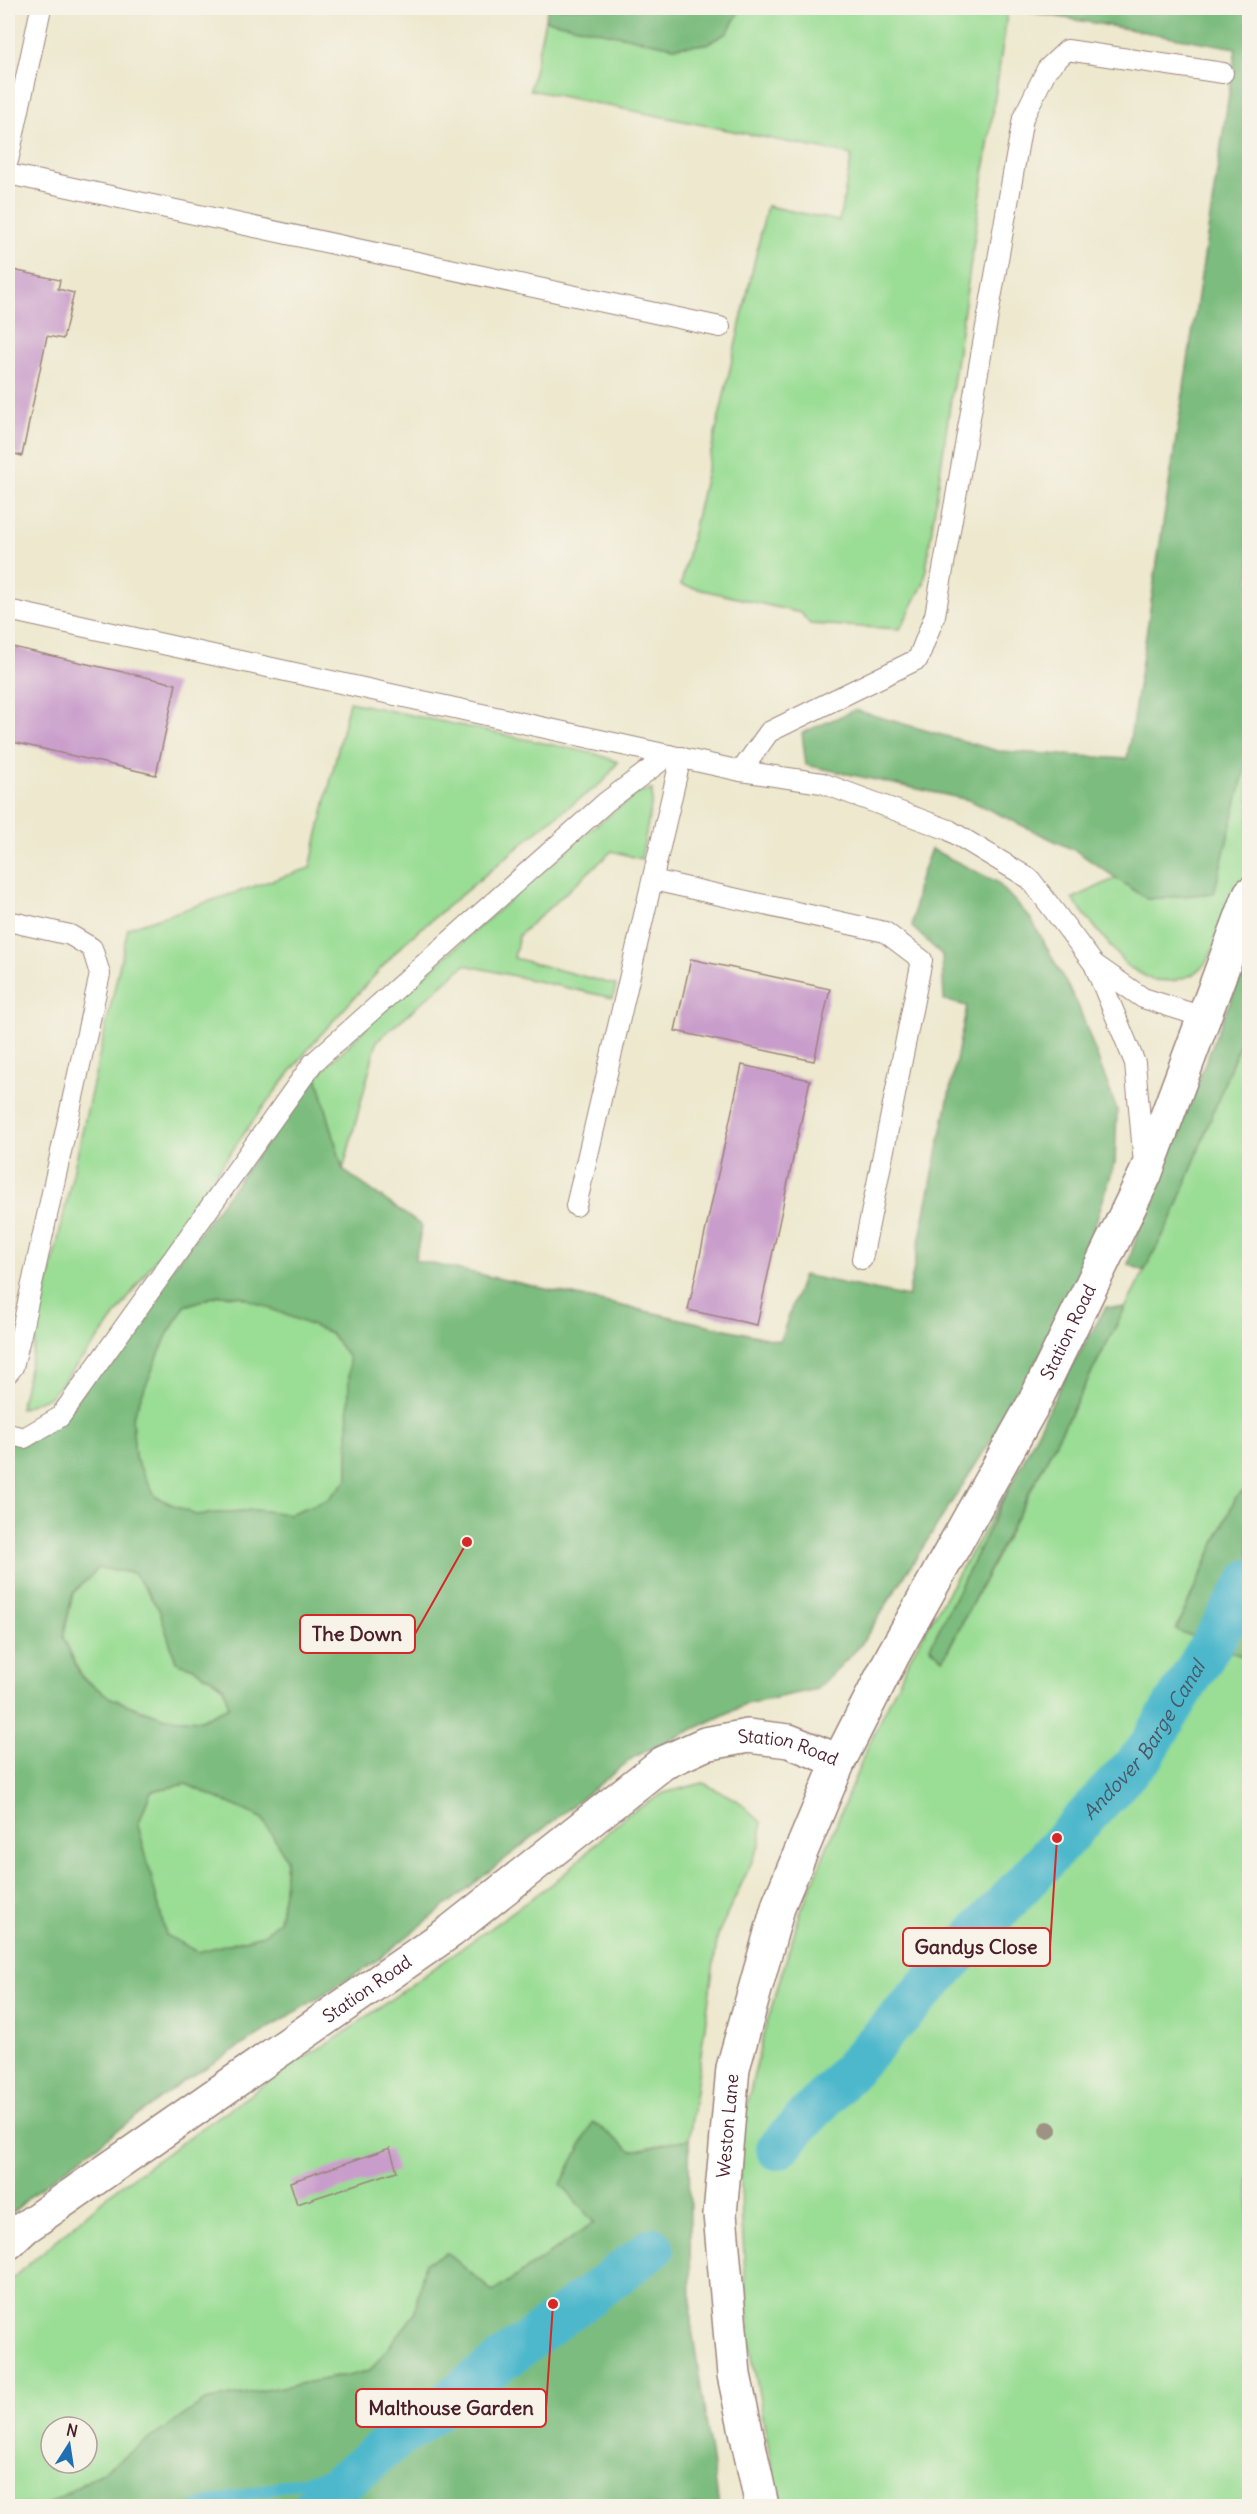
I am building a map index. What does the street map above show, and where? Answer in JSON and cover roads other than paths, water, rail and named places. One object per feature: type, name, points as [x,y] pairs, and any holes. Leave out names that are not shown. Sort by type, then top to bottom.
[{"type":"street","name":"Station Road","points":[[8,2243],[24,2228],[451,1931],[663,1763],[705,1744],[748,1737],[789,1741],[839,1761],[893,1655],[1035,1401],[1145,1175],[1250,894]]},
{"type":"street","name":"Weston Lane","points":[[762,2506],[734,2375],[720,2214],[733,2068],[779,1904],[839,1761]]},
{"type":"lane","points":[[8,161],[41,8]]},
{"type":"lane","points":[[741,771],[769,732],[918,659],[935,615],[1023,118],[1047,69],[1067,50],[1223,73]]},
{"type":"lane","points":[[8,174],[720,327]]},
{"type":"lane","points":[[8,610],[741,771],[822,783],[949,830],[1030,879],[1094,964],[1135,1063],[1145,1175]]},
{"type":"lane","points":[[576,1206],[621,1004],[653,880],[675,756]]},
{"type":"lane","points":[[8,1434],[24,1438],[60,1417],[313,1063],[606,802],[675,756]]},
{"type":"lane","points":[[653,880],[885,932],[922,960],[862,1259]]},
{"type":"lane","points":[[8,921],[70,936],[92,948],[100,974],[21,1334],[13,1367],[8,1372]]},
{"type":"lane","points":[[1094,964],[1143,998],[1203,1017]]},
{"type":"waterway","name":"Andover Barge Canal","points":[[777,2149],[1145,1753],[1250,1580]]},
{"type":"waterway","name":"Andover Barge Canal","points":[[313,2506],[377,2454],[653,2248]]},
{"type":"waterway","points":[[197,2506],[362,2467]]},
{"type":"place","name":"The Down","points":[[467,1542]]},
{"type":"place","name":"Gandys Close","points":[[1057,1838]]},
{"type":"place","name":"Malthouse Garden","points":[[553,2304]]}]
